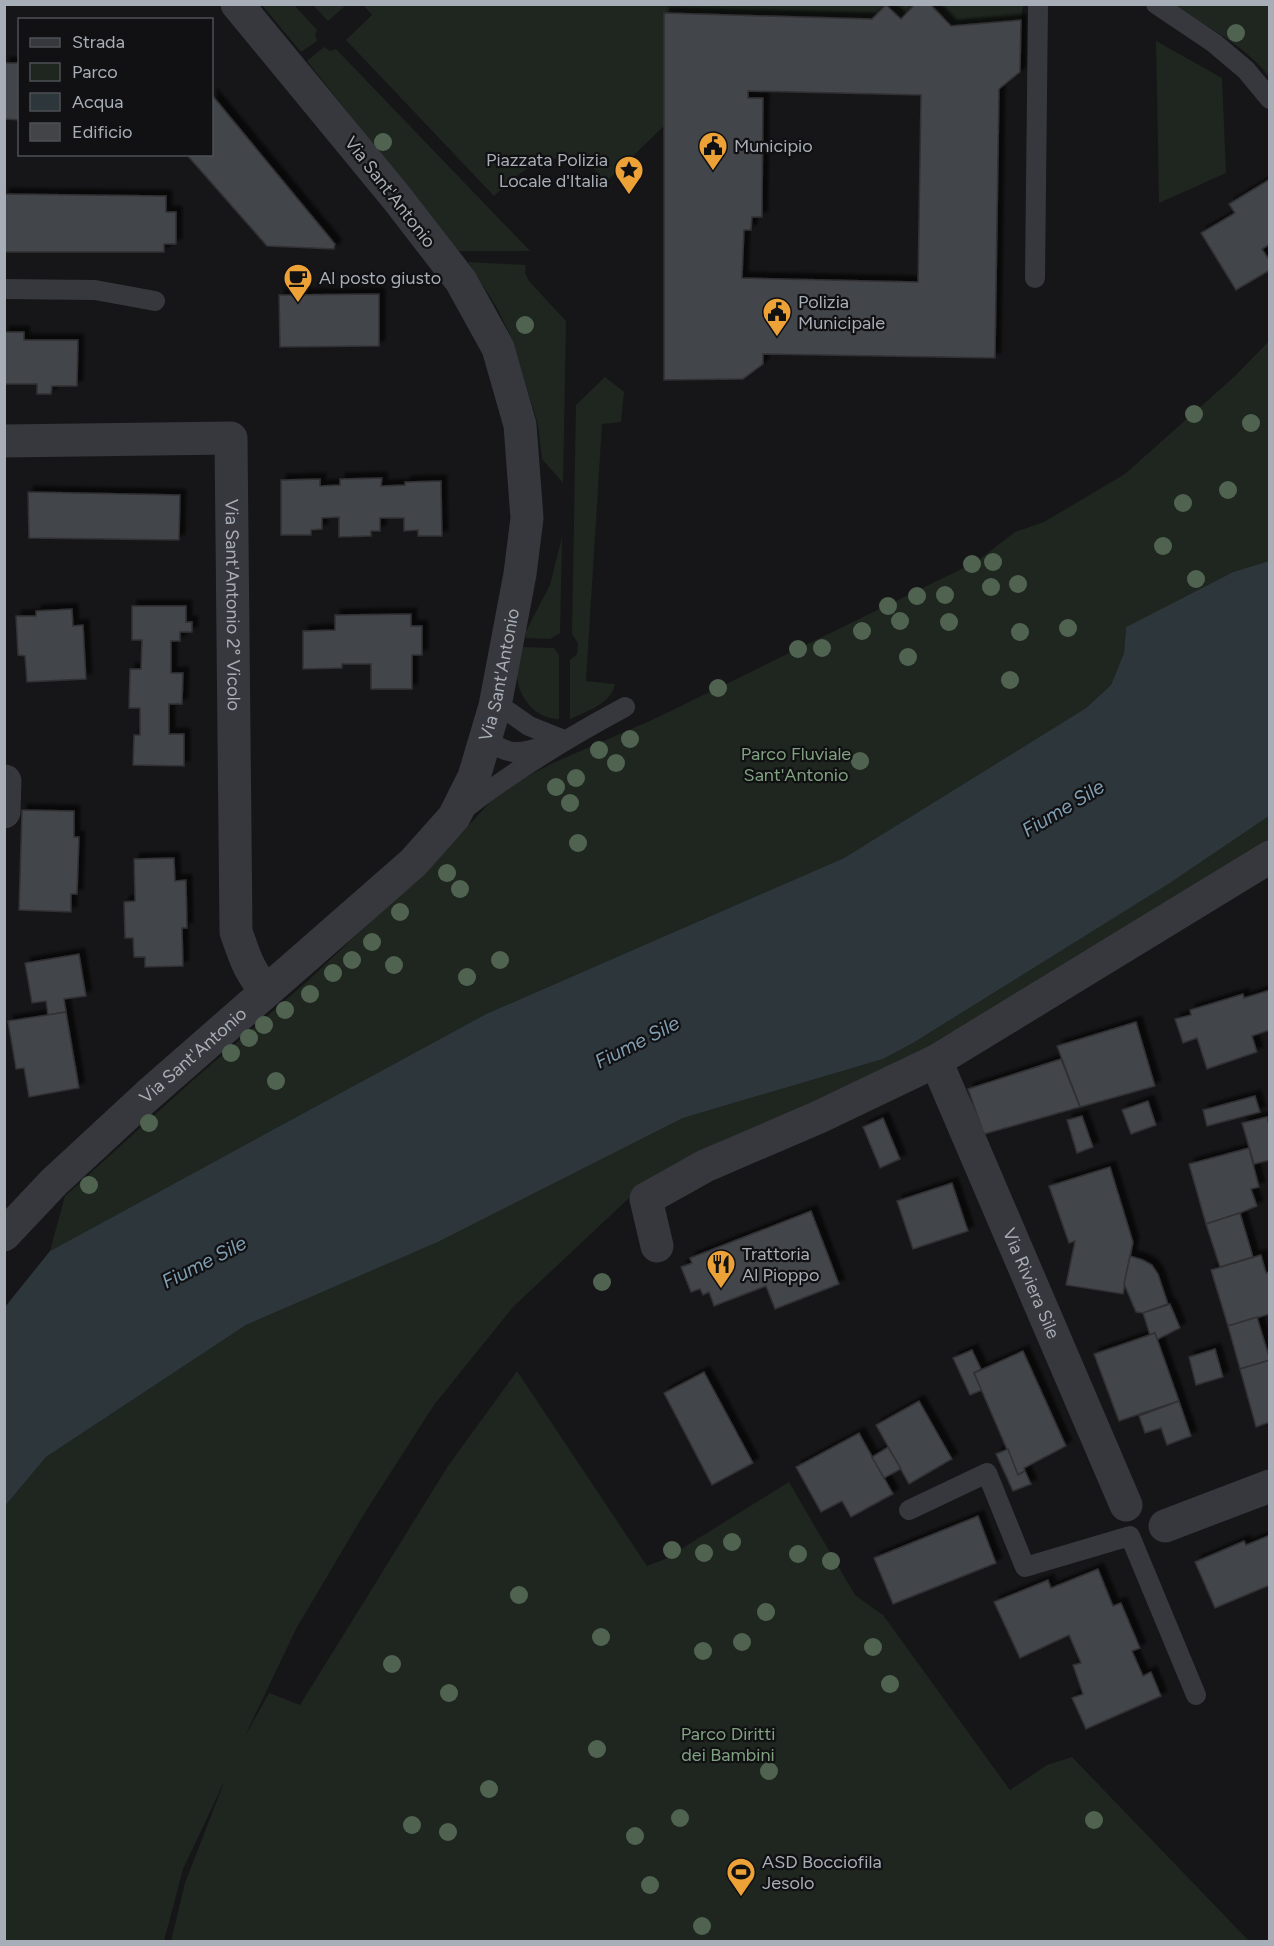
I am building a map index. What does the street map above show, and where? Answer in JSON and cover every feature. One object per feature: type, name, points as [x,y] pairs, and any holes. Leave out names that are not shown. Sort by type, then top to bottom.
[{"type":"street","name":"Via Sant'Antonio","points":[[7,1225],[140,1103],[413,863],[454,817],[474,777],[495,706],[520,574],[527,518],[520,425],[498,348],[461,281],[396,197],[237,4]]},
{"type":"street","name":"Via Sant'Antonio 2° Vicolo","points":[[4,441],[231,438],[236,932],[244,960],[266,991]]},
{"type":"street","points":[[4,812],[5,781]]},
{"type":"street","points":[[657,1246],[646,1198],[705,1166],[819,1117],[936,1061],[1234,881],[1269,857]]},
{"type":"street","name":"Via Riviera Sile","points":[[936,1061],[1126,1505]]},
{"type":"street","points":[[1165,1526],[1269,1486]]},
{"type":"lane","points":[[1035,278],[1038,4]]},
{"type":"lane","points":[[1155,4],[1214,42],[1246,70],[1269,99]]},
{"type":"lane","points":[[4,289],[95,290],[155,301]]},
{"type":"lane","points":[[495,706],[509,712],[529,726],[564,740]]},
{"type":"lane","points":[[454,817],[509,775],[564,740],[625,707]]},
{"type":"lane","points":[[484,740],[501,749],[520,754],[564,740]]},
{"type":"lane","points":[[909,1510],[987,1473],[1025,1567],[1130,1536],[1196,1695]]},
{"type":"green space","points":[[262,5],[294,5],[317,30],[315,35],[317,41],[301,52]]},
{"type":"green space","points":[[313,5],[346,5],[328,21]]},
{"type":"green space","points":[[363,5],[915,5],[901,19],[664,13],[664,126],[606,182],[589,165],[562,158],[549,160],[525,170],[494,196],[346,40],[372,15]]},
{"type":"green space","points":[[930,5],[1023,5],[1021,20],[951,26]]},
{"type":"green space","points":[[1171,5],[1269,5],[1269,77],[1250,56],[1237,46]]},
{"type":"green space","points":[[1156,41],[1222,78],[1226,173],[1159,203]]},
{"type":"green space","points":[[324,47],[330,51],[336,49],[530,251],[458,251],[307,61]]},
{"type":"green space","points":[[468,262],[526,265],[525,273],[529,281],[566,321],[563,483],[542,459],[538,425],[512,339],[497,308]]},
{"type":"green space","name":"Parco Fluviale Sant'Antonio","points":[[1269,341],[1269,561],[1233,572],[1126,627],[1124,653],[1111,685],[1086,708],[844,858],[486,1014],[50,1251],[65,1196],[192,1081],[310,979],[377,915],[419,880],[490,802],[520,780],[555,762],[652,720],[976,562],[1015,532],[1044,522],[1125,474],[1235,376]]},
{"type":"green space","points":[[605,377],[624,392],[621,422],[602,424],[586,681],[615,684],[609,697],[603,702],[570,719],[570,660],[577,654],[578,643],[572,634],[576,405]]},
{"type":"green space","points":[[562,537],[560,633],[550,639],[526,638],[525,633],[550,585]]},
{"type":"green space","points":[[522,647],[554,648],[559,655],[559,719],[550,718],[535,711],[524,699],[517,675]]},
{"type":"green space","name":"Parco Diritti dei Bambini","points":[[1269,816],[1269,845],[921,1057],[643,1185],[513,1307],[434,1405],[364,1514],[296,1629],[244,1738],[269,1693],[300,1705],[448,1466],[517,1371],[647,1566],[665,1559],[789,1482],[855,1595],[883,1615],[1010,1790],[1047,1765],[1072,1757],[1249,1941],[171,1941],[185,1883],[225,1780],[183,1869],[164,1941],[5,1942],[5,1506],[46,1457],[246,1325],[438,1242],[683,1118],[883,1059],[913,1043],[1170,883]]},
{"type":"water","name":"Fiume Sile","points":[[1269,561],[1269,816],[1170,883],[913,1043],[883,1059],[683,1118],[438,1242],[246,1325],[46,1457],[5,1506],[5,1307],[50,1251],[486,1014],[844,858],[1086,708],[1111,685],[1124,653],[1126,627],[1233,572]]},
{"type":"building","name":"Municipio","points":[[915,4],[930,4],[951,26],[1021,20],[1020,72],[999,89],[995,358],[763,354],[763,364],[743,379],[664,380],[664,13],[872,19],[886,5],[901,19]],"holes":[[[748,91],[921,95],[918,282],[742,278],[744,230],[751,230],[752,217],[762,217],[763,98],[748,98]]]},
{"type":"building","points":[[4,63],[18,63],[18,120],[4,119]]},
{"type":"building","points":[[213,96],[335,244],[334,249],[267,246],[188,156],[213,156]]},
{"type":"building","points":[[1270,179],[1270,244],[1262,249],[1270,261],[1270,270],[1236,290],[1201,233],[1235,213],[1229,204]]},
{"type":"building","points":[[4,194],[166,196],[166,212],[176,212],[176,244],[164,244],[164,252],[4,252]]},
{"type":"building","points":[[379,294],[379,346],[280,347],[279,295]]},
{"type":"building","points":[[4,332],[24,332],[24,340],[78,340],[77,386],[52,386],[51,394],[37,394],[37,384],[4,384]]},
{"type":"building","points":[[382,478],[381,486],[405,485],[405,482],[441,481],[442,536],[418,536],[418,530],[404,531],[404,518],[380,518],[380,531],[371,531],[371,536],[339,537],[339,517],[322,518],[322,529],[311,530],[311,535],[281,535],[281,480],[320,479],[320,486],[340,485],[340,479]]},
{"type":"building","points":[[28,492],[180,495],[179,540],[29,538]]},
{"type":"building","points":[[132,606],[186,606],[186,622],[192,622],[192,632],[180,632],[180,641],[171,641],[171,673],[183,673],[182,704],[169,704],[169,734],[184,734],[184,766],[133,765],[134,735],[140,735],[140,708],[129,708],[130,669],[141,669],[142,640],[132,640]]},
{"type":"building","points":[[72,609],[73,626],[83,625],[86,679],[27,682],[25,656],[18,655],[16,616],[36,616],[36,611]]},
{"type":"building","points":[[411,614],[411,626],[422,626],[422,655],[412,655],[412,689],[371,689],[371,664],[342,664],[342,668],[303,669],[303,631],[335,630],[335,615]]},
{"type":"building","points":[[22,810],[74,811],[74,837],[79,837],[77,894],[71,894],[71,912],[19,910]]},
{"type":"building","points":[[174,858],[175,881],[186,880],[187,928],[182,928],[183,966],[145,967],[145,957],[134,957],[133,938],[125,938],[124,902],[135,901],[134,859]]},
{"type":"building","points":[[79,954],[86,996],[64,999],[66,1012],[48,1015],[46,1001],[32,1003],[25,963]]},
{"type":"building","points":[[1270,990],[1270,1030],[1252,1036],[1257,1052],[1207,1069],[1197,1038],[1183,1043],[1175,1019],[1191,1015],[1190,1010],[1243,994],[1244,998]]},
{"type":"building","points":[[66,1012],[79,1088],[29,1097],[24,1068],[16,1069],[8,1021]]},
{"type":"building","points":[[1136,1022],[1155,1086],[1080,1107],[1057,1046]]},
{"type":"building","points":[[1061,1059],[1080,1107],[984,1134],[968,1089]]},
{"type":"building","points":[[1255,1096],[1260,1112],[1207,1126],[1203,1110]]},
{"type":"building","points":[[1148,1101],[1156,1125],[1131,1134],[1122,1110]]},
{"type":"building","points":[[1082,1116],[1093,1147],[1077,1153],[1067,1120]]},
{"type":"building","points":[[1267,1117],[1270,1128],[1270,1160],[1254,1164],[1242,1123]]},
{"type":"building","points":[[883,1118],[900,1159],[880,1168],[863,1127]]},
{"type":"building","points":[[1249,1148],[1259,1187],[1251,1189],[1257,1206],[1206,1224],[1189,1164]]},
{"type":"building","points":[[1110,1167],[1133,1242],[1123,1294],[1066,1285],[1075,1241],[1069,1243],[1049,1186]]},
{"type":"building","points":[[952,1183],[968,1231],[913,1249],[897,1201]]},
{"type":"building","points":[[811,1211],[839,1284],[775,1309],[766,1286],[714,1306],[709,1292],[703,1295],[700,1289],[691,1292],[681,1267],[692,1263],[690,1258]]},
{"type":"building","points":[[1240,1213],[1253,1257],[1220,1267],[1206,1224]]},
{"type":"building","points":[[1261,1255],[1266,1273],[1270,1272],[1270,1314],[1228,1326],[1211,1270]]},
{"type":"building","points":[[1130,1256],[1152,1265],[1158,1274],[1168,1304],[1143,1313],[1136,1312],[1124,1284]]},
{"type":"building","points":[[1170,1304],[1180,1328],[1156,1340],[1155,1333],[1150,1335],[1143,1313]]},
{"type":"building","points":[[1257,1317],[1270,1360],[1240,1369],[1228,1326]]},
{"type":"building","points":[[1155,1333],[1179,1401],[1119,1421],[1094,1354]]},
{"type":"building","points":[[1215,1349],[1223,1377],[1196,1385],[1189,1357]]},
{"type":"building","points":[[972,1350],[981,1369],[974,1373],[982,1390],[970,1395],[953,1358]]},
{"type":"building","points":[[1023,1351],[1066,1446],[1024,1468],[1025,1471],[1018,1475],[974,1373]]},
{"type":"building","points":[[1270,1360],[1270,1422],[1256,1427],[1240,1369]]},
{"type":"building","points":[[704,1372],[753,1463],[712,1485],[664,1393]]},
{"type":"building","points":[[919,1401],[952,1459],[909,1484],[876,1425]]},
{"type":"building","points":[[1179,1401],[1191,1436],[1167,1445],[1161,1428],[1145,1433],[1139,1416]]},
{"type":"building","points":[[859,1433],[893,1494],[851,1517],[842,1501],[821,1512],[796,1467]]},
{"type":"building","points":[[888,1447],[901,1469],[884,1478],[872,1457]]},
{"type":"building","points":[[1008,1449],[1018,1475],[1025,1471],[1031,1484],[1013,1491],[996,1454]]},
{"type":"building","points":[[978,1516],[996,1563],[893,1604],[874,1558]]},
{"type":"building","points":[[1270,1535],[1270,1585],[1215,1608],[1195,1562],[1244,1541],[1246,1545]]},
{"type":"building","points":[[1098,1569],[1113,1606],[1121,1603],[1140,1648],[1132,1651],[1143,1676],[1151,1672],[1161,1696],[1086,1729],[1072,1698],[1083,1694],[1073,1665],[1081,1663],[1069,1635],[1020,1658],[994,1602],[1048,1580],[1051,1588]]},
{"type":"place","name":"Municipio","points":[[713,172]]},
{"type":"place","name":"Piazzata Polizia Locale d'Italia","points":[[629,196]]},
{"type":"place","name":"Al posto giusto","points":[[298,304]]},
{"type":"place","name":"Polizia Municipale","points":[[777,338]]},
{"type":"place","name":"Trattoria Al Pioppo","points":[[721,1290]]},
{"type":"place","name":"ASD Bocciofila Jesolo","points":[[741,1898]]}]
